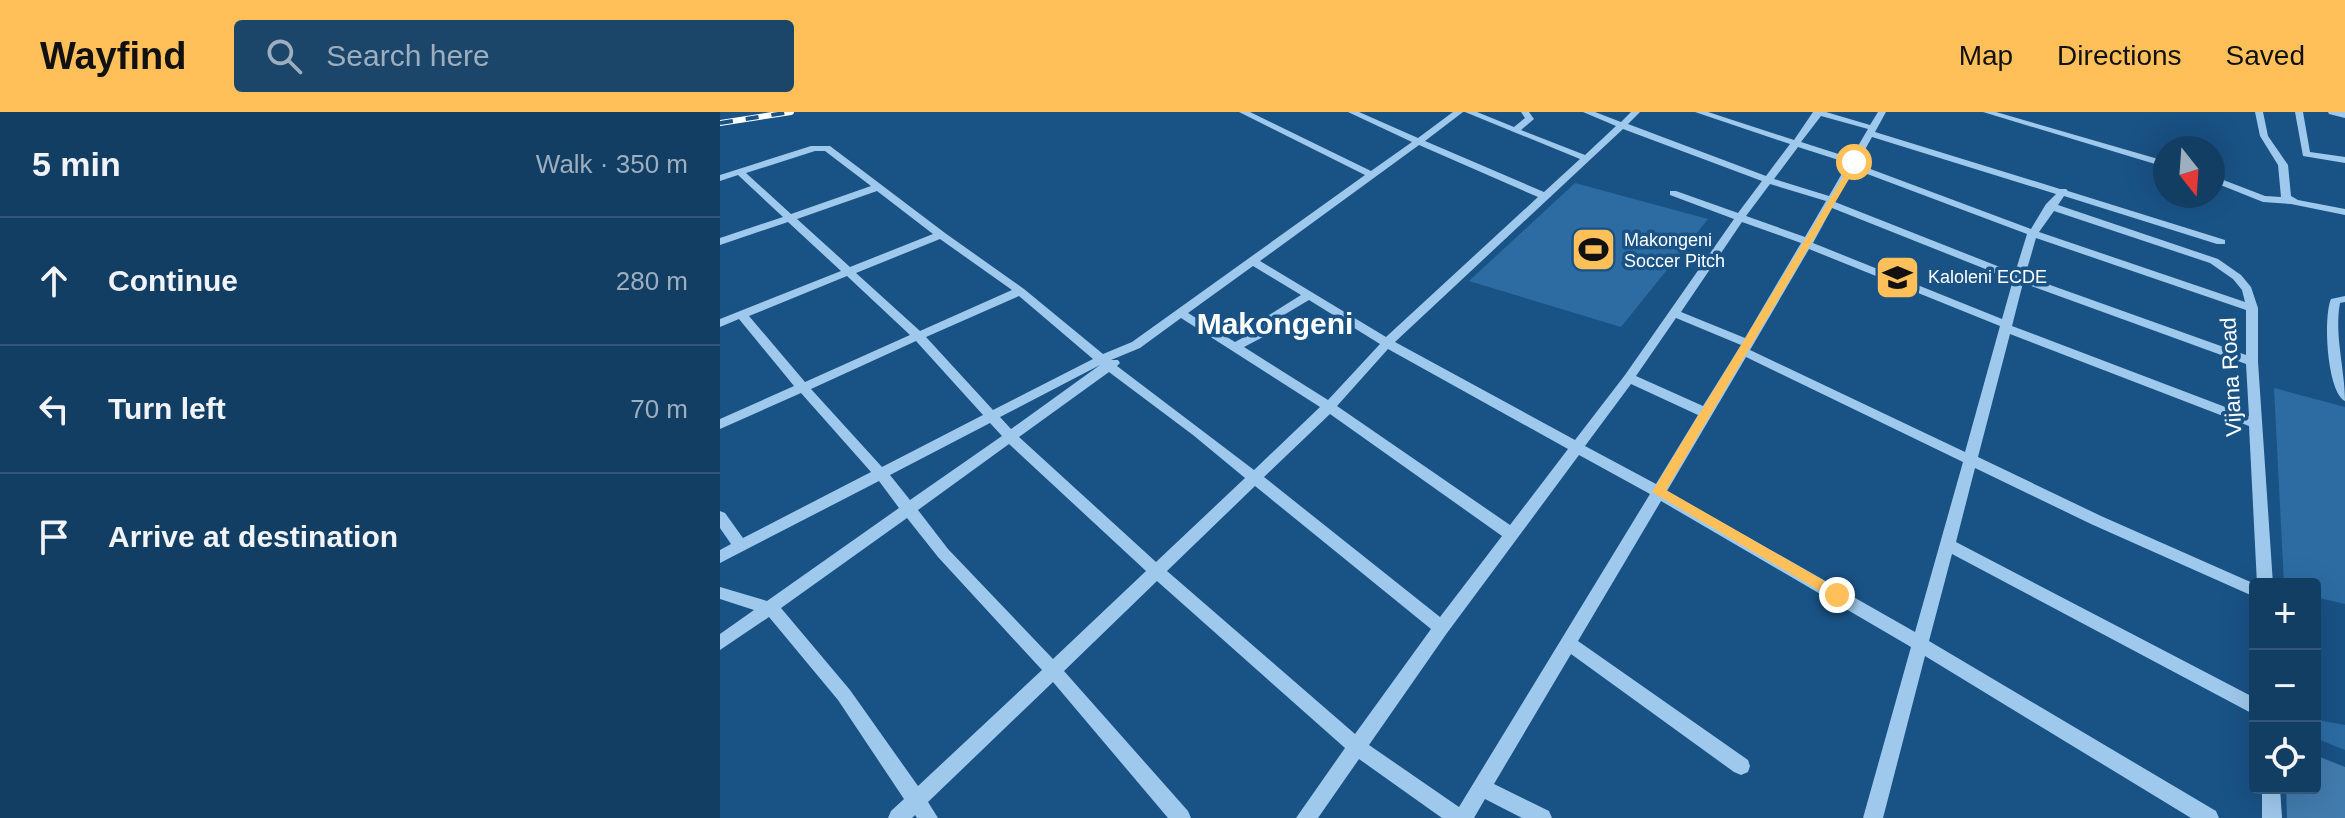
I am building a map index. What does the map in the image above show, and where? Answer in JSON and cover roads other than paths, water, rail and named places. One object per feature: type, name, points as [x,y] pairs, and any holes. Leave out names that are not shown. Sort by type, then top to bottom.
[{"type":"street","points":[[1243,112],[1372,175]]},
{"type":"street","points":[[1352,112],[1546,197]]},
{"type":"street","points":[[720,557],[992,417],[1106,363],[1136,345],[1459,112]]},
{"type":"street","points":[[1469,112],[1587,159]]},
{"type":"street","points":[[1515,130],[1530,119],[1525,112]]},
{"type":"street","points":[[1587,112],[1831,202],[2019,278],[2252,362]]},
{"type":"street","points":[[898,818],[1329,407],[1387,343],[1636,112]]},
{"type":"street","points":[[1699,112],[1853,163],[2033,233],[2252,308]]},
{"type":"street","points":[[1306,818],[1441,628],[1629,378],[1739,219],[1818,112],[2221,242]]},
{"type":"street","points":[[740,172],[919,337],[1011,438],[1155,570],[1357,747],[1460,818],[1482,788],[1882,112]]},
{"type":"street","points":[[1987,112],[2153,160]]},
{"type":"street","points":[[2259,112],[2264,136],[2283,165],[2287,186],[2285,195],[2289,201]]},
{"type":"street","points":[[2299,112],[2306,154],[2345,160]]},
{"type":"street","points":[[2332,112],[2345,115]]},
{"type":"street","points":[[720,178],[821,147],[827,148],[1020,291],[1106,363],[1198,432],[1441,628]]},
{"type":"street","points":[[2225,184],[2254,196],[2345,212]]},
{"type":"street","points":[[720,242],[879,187]]},
{"type":"street","points":[[1873,818],[2019,278],[2033,233],[2063,191]]},
{"type":"street","points":[[1673,193],[1807,243],[2006,326],[2257,424]]},
{"type":"street","name":"Vijana Road","points":[[2050,206],[2214,261],[2237,277],[2247,289],[2252,308],[2252,362],[2265,578]]},
{"type":"street","points":[[720,323],[941,235]]},
{"type":"street","points":[[1253,261],[1387,343],[1658,492],[1919,643],[2209,818]]},
{"type":"street","points":[[720,424],[1020,291]]},
{"type":"street","points":[[1235,347],[1261,333],[1273,317],[1309,295]]},
{"type":"street","points":[[2345,299],[2335,301],[2329,325],[2336,355],[2335,375],[2345,397]]},
{"type":"street","points":[[1181,313],[1329,407],[1511,534]]},
{"type":"street","points":[[1674,313],[1970,458],[2249,588]]},
{"type":"street","points":[[742,315],[881,474],[952,563],[1053,670],[1181,818]]},
{"type":"street","points":[[720,643],[1011,438],[1106,363]]},
{"type":"street","points":[[1629,378],[1706,413]]},
{"type":"street","points":[[720,517],[741,546]]},
{"type":"street","points":[[1947,544],[2249,704]]},
{"type":"street","points":[[720,593],[772,609],[844,695],[928,818]]},
{"type":"street","points":[[1568,643],[1741,766]]},
{"type":"street","points":[[1482,788],[1542,818]]},
{"type":"street","points":[[2271,794],[2272,818]]},
{"type":"railway","points":[[720,123],[791,112]]},
{"type":"place","name":"Makongeni Soccer Pitch","points":[[1593,250]]},
{"type":"place","name":"Kaloleni ECDE","points":[[1897,277]]},
{"type":"district","name":"Makongeni","points":[[1275,323]]}]
